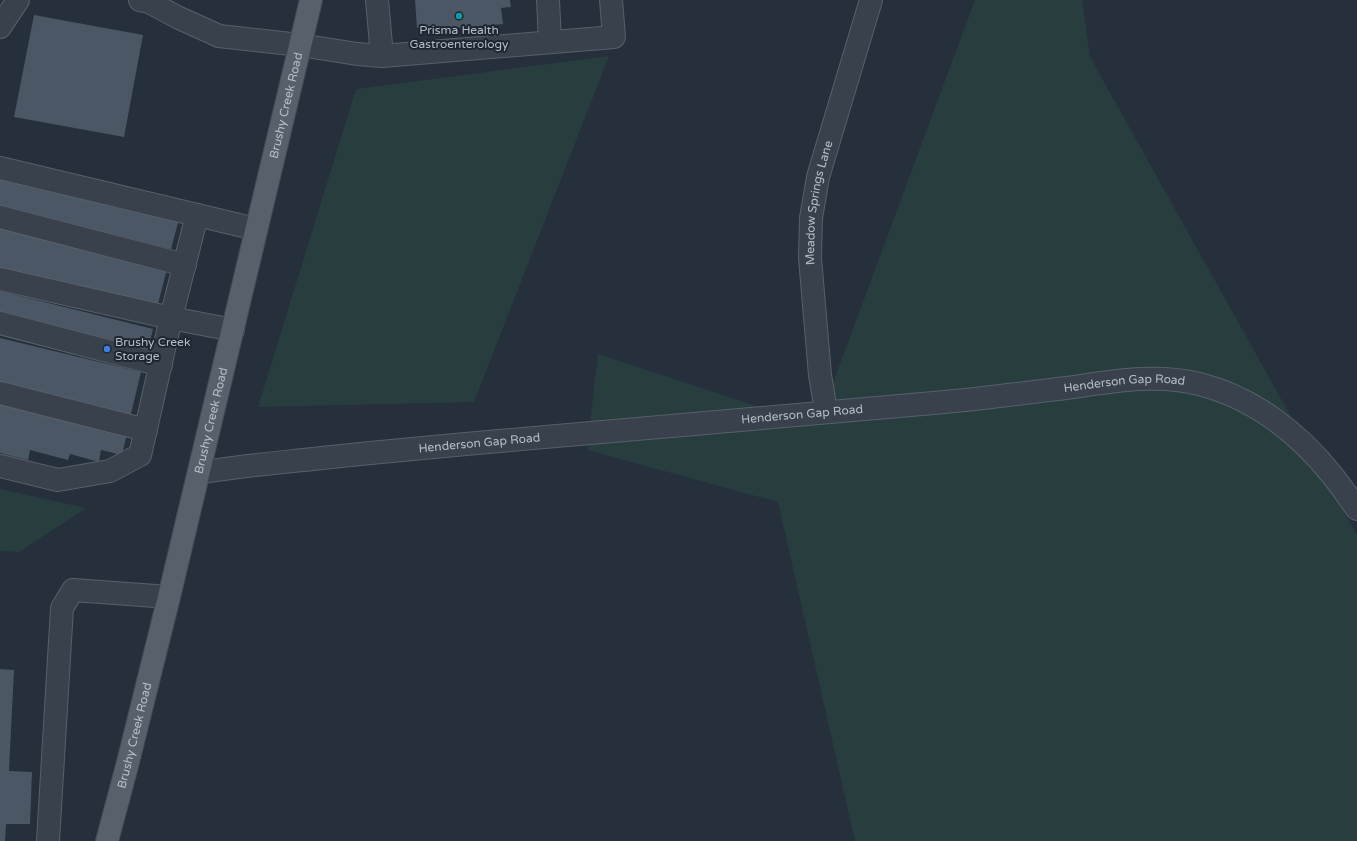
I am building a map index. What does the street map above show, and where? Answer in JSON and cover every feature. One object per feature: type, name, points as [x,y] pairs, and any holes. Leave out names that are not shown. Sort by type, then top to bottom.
[{"type":"main road","name":"Brushy Creek Road","points":[[107,841],[169,597],[311,0]]},
{"type":"street","points":[[0,27],[18,0]]},
{"type":"street","points":[[140,0],[149,2],[177,17],[219,36],[382,56],[614,37],[611,0]]},
{"type":"street","points":[[377,0],[382,56]]},
{"type":"street","points":[[548,0],[550,42]]},
{"type":"street","name":"Meadow Springs Lane","points":[[826,411],[820,375],[810,258],[811,218],[818,177],[871,0]]},
{"type":"street","points":[[0,168],[256,229]]},
{"type":"street","points":[[0,466],[58,480],[110,471],[140,455],[197,215]]},
{"type":"street","points":[[0,217],[185,265]]},
{"type":"street","points":[[0,279],[172,318],[233,330]]},
{"type":"street","points":[[0,323],[161,365]]},
{"type":"street","name":"Henderson Gap Road","points":[[199,473],[234,467],[377,452],[948,401],[1115,380],[1143,378],[1174,379],[1220,390],[1239,398],[1274,419],[1298,438],[1318,458],[1334,476],[1357,509]]},
{"type":"street","points":[[0,393],[146,430]]},
{"type":"street","points":[[48,841],[62,608],[73,590],[169,597]]},
{"type":"green space","points":[[975,0],[1082,0],[1090,57],[1357,535],[1357,841],[855,841],[778,502],[587,450],[598,354],[817,426]]},
{"type":"green space","points":[[609,56],[474,402],[258,407],[356,89]]},
{"type":"green space","points":[[0,489],[86,508],[19,552],[0,551]]},
{"type":"building","name":"Prisma Health Gastroenterology","points":[[415,0],[510,0],[511,7],[501,8],[503,24],[431,30],[431,27],[417,28]]},
{"type":"building","points":[[34,15],[143,35],[124,137],[14,117]]},
{"type":"building","points":[[0,175],[179,219],[171,249],[0,207]]},
{"type":"building","points":[[0,228],[167,269],[157,308],[0,270]]},
{"type":"building","points":[[0,291],[153,329],[148,349],[0,313]]},
{"type":"building","points":[[0,338],[141,372],[130,418],[0,387]]},
{"type":"building","points":[[0,397],[128,429],[122,455],[101,450],[99,462],[70,454],[68,460],[30,450],[28,460],[0,453]]},
{"type":"building","points":[[0,669],[14,670],[9,771],[32,772],[30,824],[6,824],[5,841],[0,841]]},
{"type":"place","name":"Prisma Health Gastroenterology","points":[[459,16]]},
{"type":"place","name":"Brushy Creek Storage","points":[[107,349]]}]
